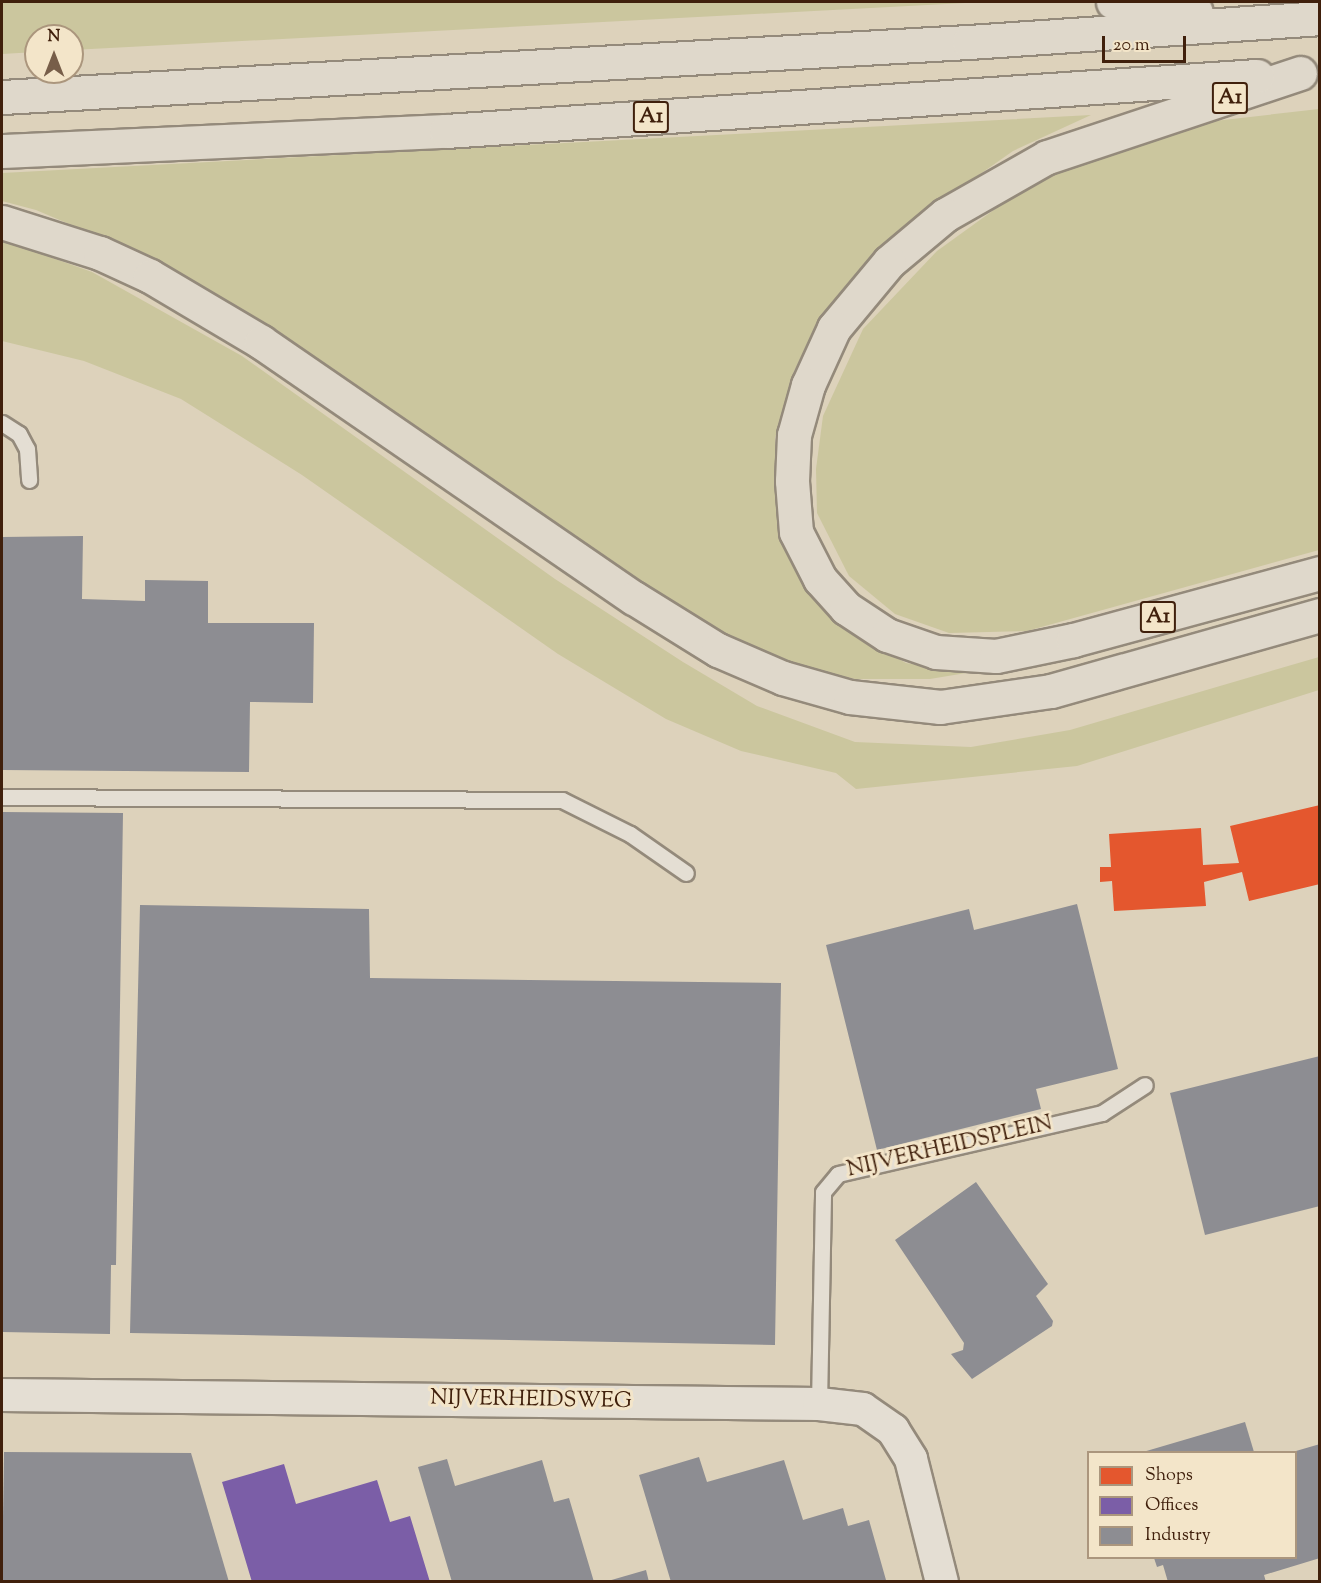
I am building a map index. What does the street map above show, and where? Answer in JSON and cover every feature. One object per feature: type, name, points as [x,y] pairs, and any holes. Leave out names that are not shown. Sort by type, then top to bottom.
[{"type":"highway","points":[[1113,2],[1275,21]]},
{"type":"highway","points":[[2,97],[1320,18]]},
{"type":"highway","name":"A1","points":[[2,151],[446,131],[1310,73]]},
{"type":"highway","name":"A1","points":[[1310,73],[1047,158],[945,214],[889,262],[834,328],[808,384],[794,435],[792,481],[796,532],[820,579],[846,608],[887,635],[936,652],[996,656],[1073,640],[1320,573]]},
{"type":"highway","name":"A1","points":[[2,222],[100,253],[150,276],[261,342],[634,598],[718,650],[783,678],[850,697],[940,707],[1051,691],[1320,615]]},
{"type":"street","name":"NIJVERHEIDSWEG","points":[[2,1395],[819,1404],[863,1409],[893,1430],[911,1459],[942,1581]]},
{"type":"lane","points":[[2,423],[19,434],[27,449],[29,480]]},
{"type":"lane","points":[[2,796],[562,800],[630,834],[686,873]]},
{"type":"lane","name":"NIJVERHEIDSPLEIN","points":[[819,1404],[823,1192],[838,1174],[1102,1113],[1145,1085]]},
{"type":"shaded area","points":[[2,2],[984,2],[84,49],[84,24],[24,24],[24,53],[2,54]]},
{"type":"shaded area","points":[[1319,109],[1319,550],[1027,631],[949,633],[895,614],[849,576],[817,513],[816,469],[823,416],[863,329],[937,251],[1031,183],[1113,148],[1188,124]]},
{"type":"shaded area","points":[[1091,115],[1013,151],[899,231],[824,312],[794,371],[775,438],[776,491],[783,534],[824,605],[852,633],[906,663],[966,673],[930,679],[855,679],[795,665],[725,635],[621,573],[133,251],[36,210],[2,201],[2,173]]},
{"type":"shaded area","points":[[2,240],[92,272],[242,356],[555,579],[683,662],[757,706],[855,742],[971,747],[1070,730],[1319,657],[1319,690],[1077,766],[856,789],[836,773],[741,751],[666,719],[558,654],[302,475],[181,399],[84,361],[2,341]]},
{"type":"building: Shops","points":[[1320,805],[1320,884],[1249,901],[1242,872],[1204,882],[1206,906],[1114,911],[1112,881],[1100,882],[1100,867],[1111,867],[1109,834],[1201,828],[1203,865],[1239,863],[1230,826]]},
{"type":"building: Offices","points":[[284,1464],[296,1504],[377,1480],[390,1522],[410,1516],[430,1582],[252,1582],[222,1482]]},
{"type":"building: Industry","points":[[83,536],[82,599],[145,601],[145,580],[208,581],[208,623],[314,623],[313,703],[250,702],[249,772],[2,770],[2,537]]},
{"type":"building: Industry","points":[[2,812],[123,813],[116,1265],[111,1265],[110,1334],[2,1332]]},
{"type":"building: Industry","points":[[1077,904],[1118,1069],[1036,1089],[1041,1109],[877,1150],[826,945],[969,909],[974,930]]},
{"type":"building: Industry","points":[[140,905],[369,909],[370,978],[781,983],[775,1345],[130,1333]]},
{"type":"building: Industry","points":[[1320,1056],[1320,1206],[1205,1235],[1170,1093]]},
{"type":"building: Industry","points":[[976,1182],[1048,1284],[1036,1296],[1053,1321],[1052,1326],[972,1379],[951,1354],[963,1350],[964,1343],[895,1240]]},
{"type":"building: Industry","points":[[1245,1422],[1254,1451],[1146,1451]]},
{"type":"building: Industry","points":[[1320,1444],[1320,1558],[1264,1575],[1266,1582],[1168,1582],[1163,1565],[1157,1567],[1154,1559],[1297,1559],[1296,1451]]},
{"type":"building: Industry","points":[[4,1452],[191,1453],[229,1582],[2,1582]]},
{"type":"building: Industry","points":[[699,1457],[707,1482],[784,1460],[803,1520],[843,1508],[848,1526],[869,1520],[886,1580],[671,1582],[639,1475]]},
{"type":"building: Industry","points":[[447,1459],[455,1486],[542,1460],[554,1502],[569,1498],[594,1582],[452,1582],[418,1467]]},
{"type":"building: Industry","points":[[646,1570],[649,1582],[608,1582],[608,1581]]}]
